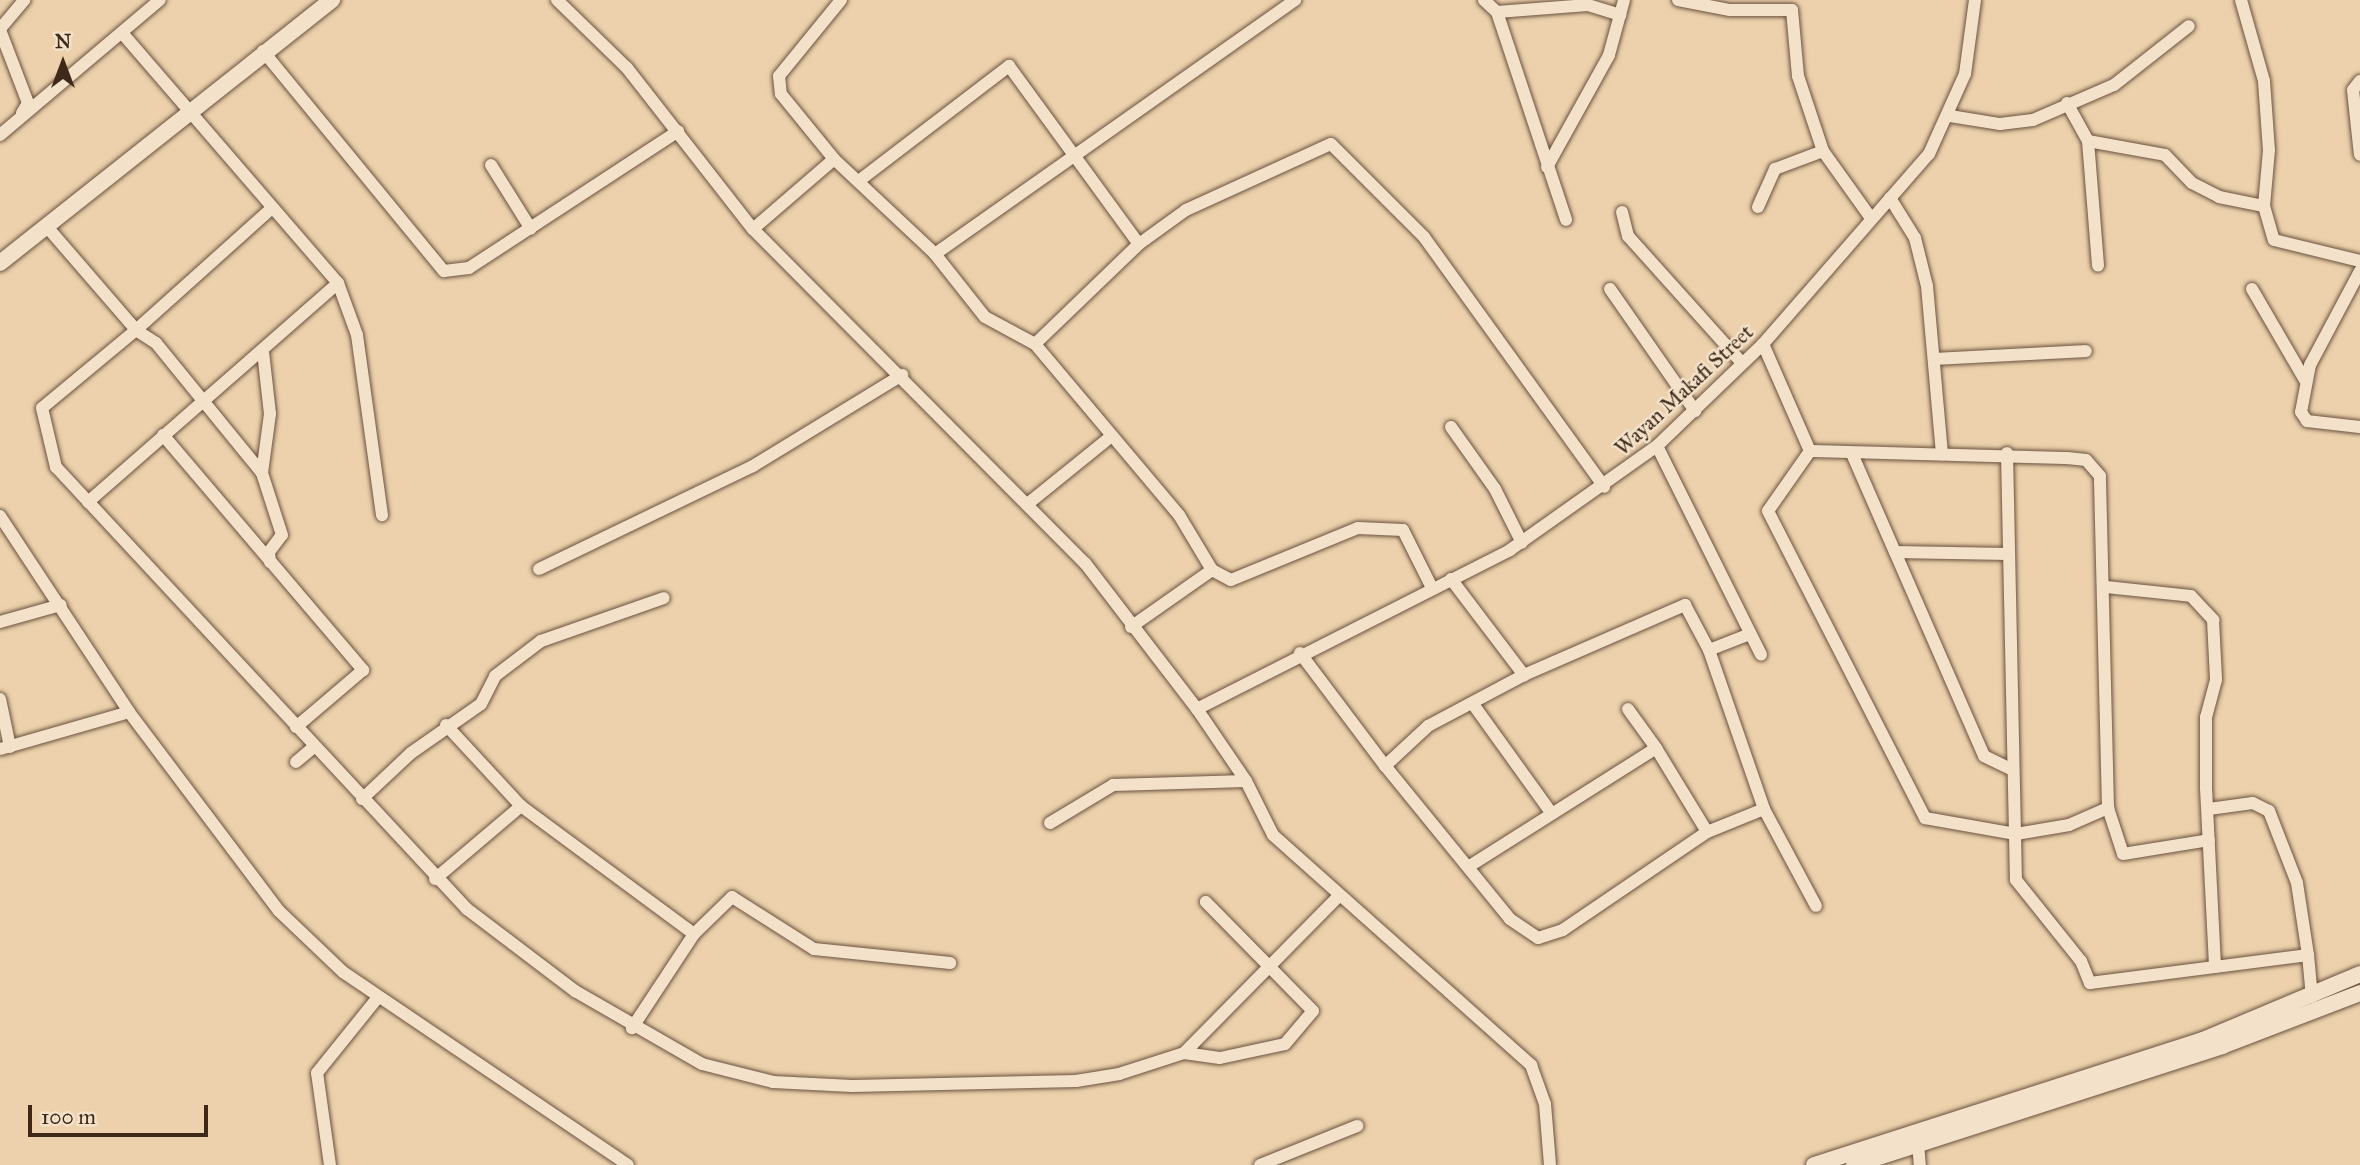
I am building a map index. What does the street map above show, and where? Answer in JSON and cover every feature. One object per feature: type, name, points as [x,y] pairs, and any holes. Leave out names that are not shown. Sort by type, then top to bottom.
[{"type":"street","points":[[20,117],[28,103],[0,30],[24,0]]},
{"type":"street","points":[[0,135],[123,34],[160,0]]},
{"type":"street","points":[[0,263],[48,229],[185,111],[332,0]]},
{"type":"street","points":[[557,0],[627,68],[753,229],[1031,502],[1197,709],[1246,781],[1273,835],[1337,898],[1531,1065],[1545,1104],[1550,1165]]},
{"type":"street","points":[[841,0],[778,82],[834,159],[860,180],[934,254],[985,317],[1035,344],[1109,438],[1179,515],[1212,570],[1231,580],[1358,528],[1404,530],[1432,588]]},
{"type":"street","points":[[934,254],[1076,158],[1295,0]]},
{"type":"street","points":[[1484,0],[1497,12],[1566,220]]},
{"type":"street","points":[[1547,167],[1574,128],[1621,15],[1624,0]]},
{"type":"street","points":[[1678,0],[1730,10],[1792,5],[1798,76],[1823,151],[1871,218]]},
{"type":"street","name":"Wayan Makafi Street","points":[[1197,709],[1300,653],[1522,543],[1604,487],[1657,446],[1763,344],[1929,154],[1950,116],[1965,74],[1975,0]]},
{"type":"street","points":[[2242,0],[2264,81],[2269,150],[2264,206],[2274,240],[2360,261]]},
{"type":"street","points":[[1497,12],[1588,5],[1621,15]]},
{"type":"street","points":[[1950,116],[2000,124],[2033,120],[2067,103],[2114,85],[2189,26]]},
{"type":"street","points":[[123,34],[185,111],[338,284],[357,335],[382,515]]},
{"type":"street","points":[[263,51],[444,271],[469,268],[678,131]]},
{"type":"street","points":[[860,180],[1009,66],[1139,244]]},
{"type":"street","points":[[2360,81],[2353,90],[2360,155]]},
{"type":"street","points":[[2067,103],[2088,141],[2098,266]]},
{"type":"street","points":[[2088,141],[2165,155],[2192,183],[2219,197],[2264,206]]},
{"type":"street","points":[[1035,344],[1139,244],[1201,201],[1321,146],[1340,147],[1424,237],[1604,487]]},
{"type":"street","points":[[1758,206],[1775,169],[1823,151]]},
{"type":"street","points":[[753,229],[834,159]]},
{"type":"street","points":[[491,165],[531,229]]},
{"type":"street","points":[[1890,198],[1915,239],[1935,359],[1942,454]]},
{"type":"street","points":[[271,209],[136,330],[42,408],[56,467],[435,879],[516,950],[632,1028],[702,1064],[773,1082],[839,1086],[1076,1081],[1184,1053],[1220,1058],[1285,1044],[1307,1025],[1313,1011],[1271,965],[1206,902]]},
{"type":"street","points":[[1622,212],[1628,236],[1742,363]]},
{"type":"street","points":[[48,229],[136,330],[156,343],[262,473],[282,535],[269,552],[270,562]]},
{"type":"street","points":[[2360,271],[2305,380],[2301,412],[2307,421],[2360,427]]},
{"type":"street","points":[[88,502],[338,284]]},
{"type":"street","points":[[1610,289],[1695,411]]},
{"type":"street","points":[[2252,289],[2305,380]]},
{"type":"street","points":[[1763,344],[1810,452]]},
{"type":"street","points":[[1935,359],[2086,351]]},
{"type":"street","points":[[262,473],[270,414],[263,352]]},
{"type":"street","points":[[539,569],[753,466],[902,375]]},
{"type":"street","points":[[1451,427],[1495,489],[1522,543]]},
{"type":"street","points":[[163,435],[363,670],[296,727]]},
{"type":"street","points":[[1031,502],[1109,438]]},
{"type":"street","points":[[1657,446],[1761,655]]},
{"type":"street","points":[[1810,452],[1853,456],[2007,453],[2086,460],[2100,476],[2106,587],[2108,808],[2123,854],[2208,840]]},
{"type":"street","points":[[1810,452],[1768,511],[1925,818],[2016,834],[2069,825],[2108,808]]},
{"type":"street","points":[[2007,453],[2011,769],[2016,880],[2081,961],[2090,982],[2308,955]]},
{"type":"street","points":[[1853,456],[1984,756],[2011,769]]},
{"type":"street","points":[[0,516],[129,712],[279,911],[378,997],[628,1165]]},
{"type":"street","points":[[0,541],[14,535]]},
{"type":"street","points":[[1895,552],[2008,554]]},
{"type":"street","points":[[1131,627],[1212,570]]},
{"type":"street","points":[[1451,579],[1524,675]]},
{"type":"street","points":[[2106,587],[2191,596],[2213,620],[2216,680],[2206,717],[2208,840],[2215,967]]},
{"type":"street","points":[[362,799],[446,725],[481,704],[495,676],[541,641],[664,598]]},
{"type":"street","points":[[0,622],[61,605]]},
{"type":"street","points":[[1385,766],[1412,736],[1524,675],[1676,606],[1693,611],[1764,809],[1816,906]]},
{"type":"street","points":[[1709,650],[1750,634]]},
{"type":"street","points":[[1300,653],[1385,766],[1522,932],[1538,938],[1563,930],[1707,832],[1764,809]]},
{"type":"street","points":[[0,699],[5,748],[129,712]]},
{"type":"street","points":[[1473,704],[1550,811]]},
{"type":"street","points":[[1628,709],[1656,748],[1707,832]]},
{"type":"street","points":[[446,725],[521,806],[694,934]]},
{"type":"street","points":[[296,762],[314,747]]},
{"type":"street","points":[[1468,867],[1550,811],[1656,748]]},
{"type":"street","points":[[1050,823],[1113,785],[1246,781]]},
{"type":"street","points":[[2209,809],[2253,803],[2269,811],[2297,883],[2312,998]]},
{"type":"street","points":[[435,879],[521,806]]},
{"type":"street","points":[[632,1028],[694,934],[732,897],[814,949],[950,963]]},
{"type":"street","points":[[1184,1053],[1337,898]]},
{"type":"street","points":[[1854,1165],[2297,1010],[2312,998],[2360,974]]},
{"type":"street","points":[[1814,1165],[2297,1010],[2360,993]]},
{"type":"street","points":[[330,1165],[317,1073],[378,997]]},
{"type":"street","points":[[1260,1165],[1284,1160],[1357,1126]]},
{"type":"street","points":[[1919,1143],[1920,1165]]}]
